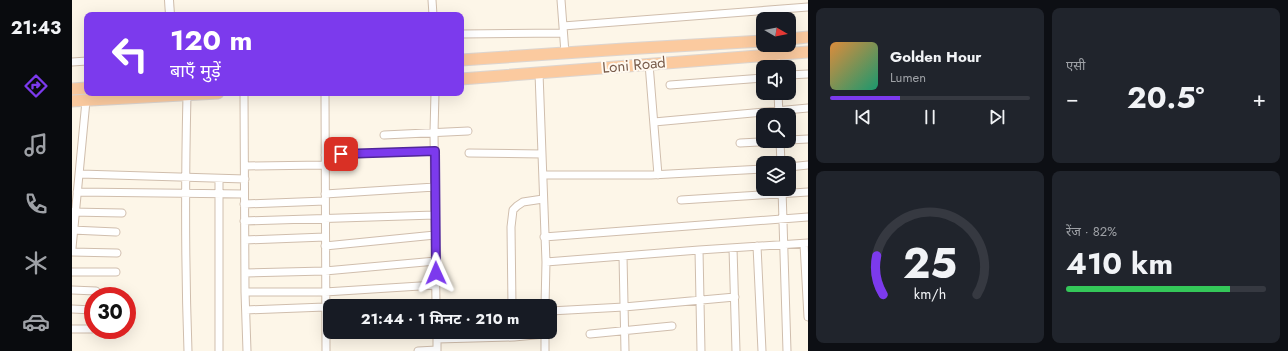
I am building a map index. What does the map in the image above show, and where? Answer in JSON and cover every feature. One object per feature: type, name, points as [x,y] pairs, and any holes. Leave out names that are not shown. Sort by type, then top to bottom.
[{"type":"highway","points":[[796,38],[808,37]]},
{"type":"highway","name":"Loni Road","points":[[464,60],[756,41]]},
{"type":"highway","name":"Loni Road","points":[[464,79],[808,52]]},
{"type":"highway","points":[[72,89],[84,88]]},
{"type":"highway","points":[[72,102],[86,101],[103,96]]},
{"type":"street","points":[[169,0],[170,12]]},
{"type":"street","points":[[432,0],[433,12]]},
{"type":"street","points":[[561,0],[565,54]]},
{"type":"street","points":[[464,34],[563,29],[808,7]]},
{"type":"street","points":[[776,54],[776,60]]},
{"type":"street","points":[[72,62],[84,61]]},
{"type":"street","points":[[649,64],[658,175]]},
{"type":"street","points":[[539,73],[546,299]]},
{"type":"street","points":[[796,75],[808,74]]},
{"type":"street","points":[[670,85],[756,79]]},
{"type":"street","points":[[187,96],[185,193],[188,351]]},
{"type":"street","points":[[244,96],[244,221],[247,351]]},
{"type":"street","points":[[325,96],[325,299]]},
{"type":"street","points":[[435,96],[436,299]]},
{"type":"street","points":[[72,248],[73,212],[80,174],[86,101]]},
{"type":"street","points":[[796,110],[808,108]]},
{"type":"street","points":[[654,122],[756,115]]},
{"type":"street","points":[[384,135],[468,131]]},
{"type":"street","points":[[796,140],[808,139]]},
{"type":"street","points":[[740,143],[756,142]]},
{"type":"street","points":[[325,155],[435,151]]},
{"type":"street","points":[[469,153],[542,154]]},
{"type":"street","points":[[245,166],[325,165]]},
{"type":"street","points":[[796,166],[808,165]]},
{"type":"street","points":[[543,175],[658,175],[756,169]]},
{"type":"street","points":[[80,174],[245,179]]},
{"type":"street","points":[[218,351],[219,179]]},
{"type":"street","points":[[325,194],[435,187]]},
{"type":"street","points":[[77,192],[244,194]]},
{"type":"street","points":[[796,192],[808,192]]},
{"type":"street","points":[[681,200],[756,194]]},
{"type":"street","points":[[782,196],[787,351]]},
{"type":"street","points":[[512,299],[511,227],[513,210],[516,206],[523,202],[543,199]]},
{"type":"street","points":[[244,204],[325,202]]},
{"type":"street","points":[[73,212],[122,213]]},
{"type":"street","points":[[244,221],[435,215]]},
{"type":"street","points":[[544,238],[808,217]]},
{"type":"street","points":[[73,230],[116,232]]},
{"type":"street","points":[[325,246],[435,235]]},
{"type":"street","points":[[245,240],[325,237]]},
{"type":"street","points":[[546,262],[806,243],[808,317]]},
{"type":"street","points":[[758,246],[762,351]]},
{"type":"street","points":[[733,248],[736,351]]},
{"type":"street","points":[[699,250],[701,351]]},
{"type":"street","points":[[72,252],[117,253]]},
{"type":"street","points":[[623,256],[626,351]]},
{"type":"street","points":[[245,273],[325,270],[436,260]]},
{"type":"street","points":[[72,272],[116,272]]},
{"type":"street","points":[[245,292],[325,292],[436,285]]},
{"type":"street","points":[[72,290],[84,290]]},
{"type":"street","points":[[557,311],[624,307],[734,297]]},
{"type":"street","points":[[246,310],[323,307]]},
{"type":"street","points":[[72,309],[84,310]]},
{"type":"street","points":[[590,334],[672,326]]},
{"type":"street","points":[[72,329],[84,329]]},
{"type":"street","points":[[326,351],[327,339]]},
{"type":"street","points":[[418,351],[437,350],[437,339]]},
{"type":"street","points":[[545,339],[545,351]]},
{"type":"route","points":[[341,154],[435,151],[436,273]]}]
